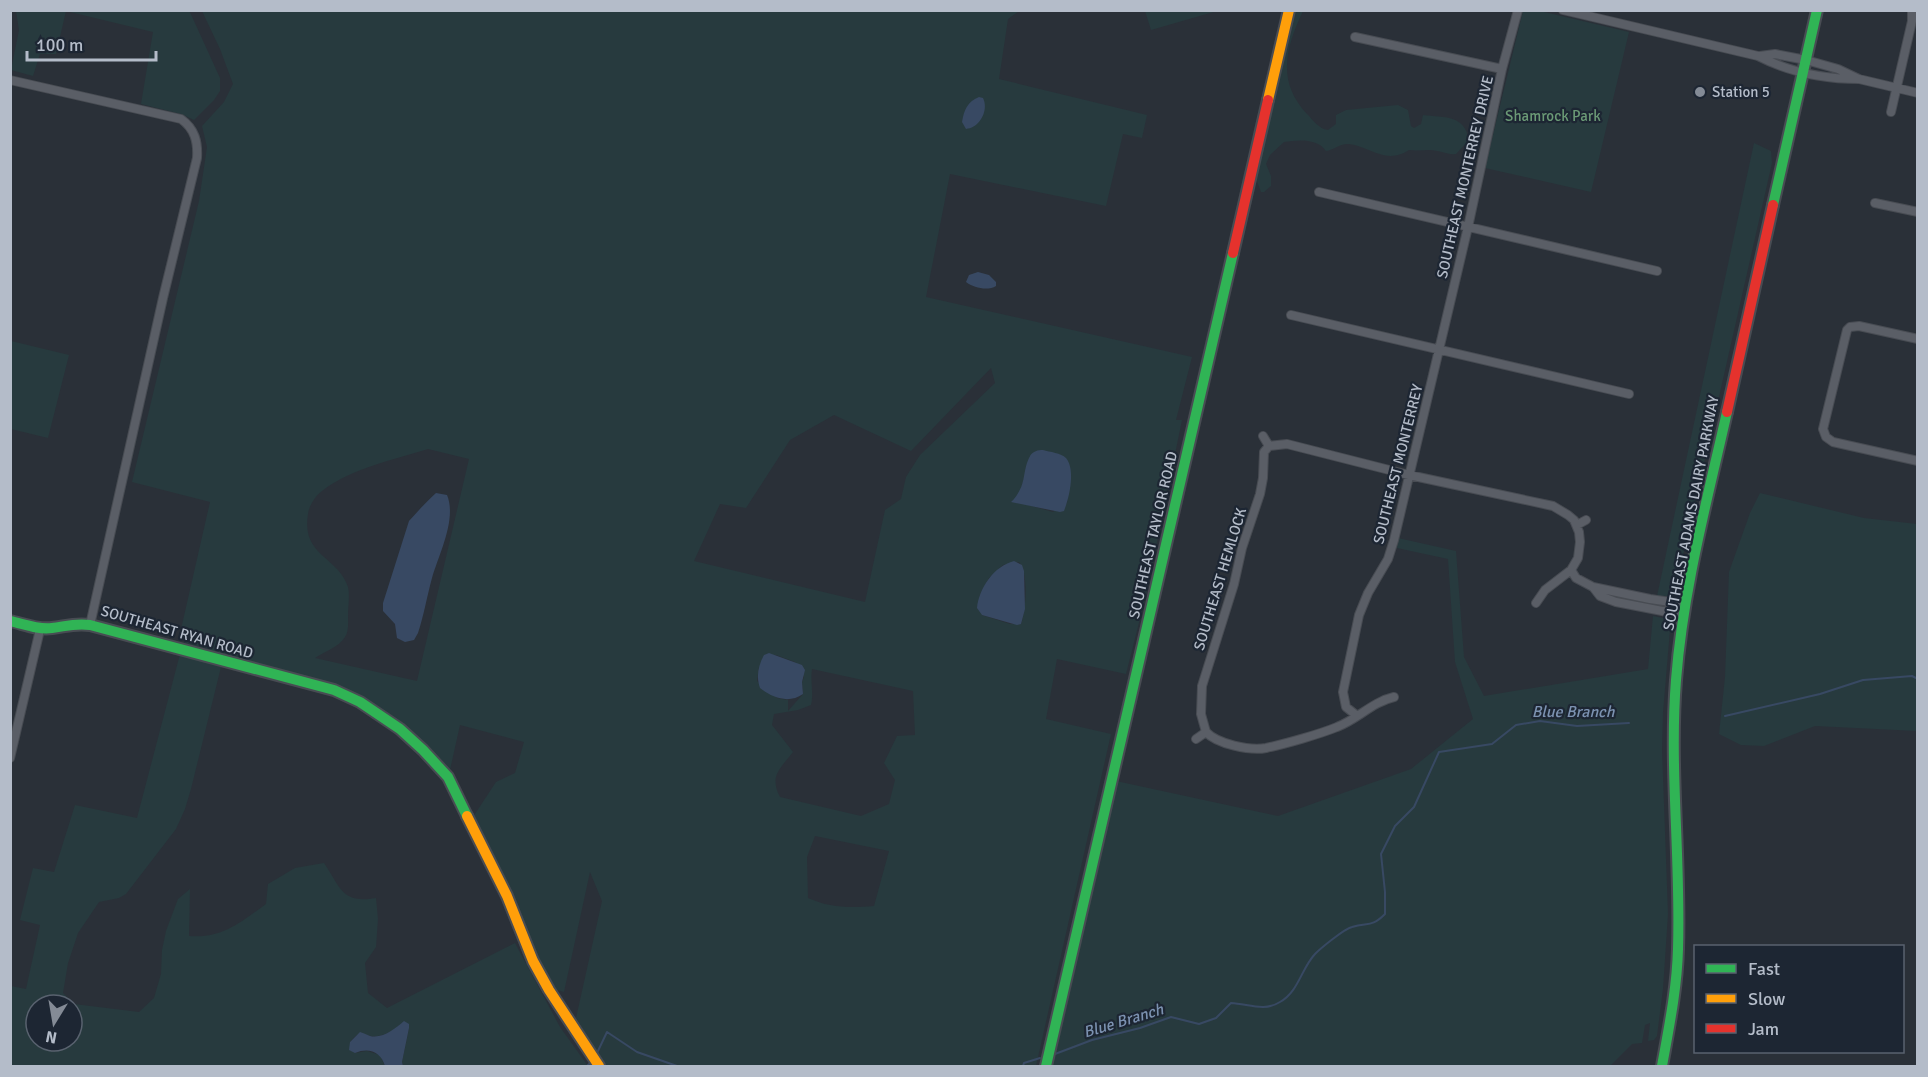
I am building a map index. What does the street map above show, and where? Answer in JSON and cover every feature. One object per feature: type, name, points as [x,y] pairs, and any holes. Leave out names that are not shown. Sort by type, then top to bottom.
[{"type":"street","name":"SOUTHEAST TAYLOR ROAD","points":[[1046,1066],[1289,10]]},
{"type":"street","name":"SOUTHEAST MONTERREY DRIVE","points":[[1440,349],[1502,69],[1518,10]]},
{"type":"street","points":[[1563,10],[1758,56],[1775,65],[1803,74],[1833,79],[1859,79]]},
{"type":"street","name":"SOUTHEAST ADAMS DAIRY PARKWAY","points":[[1662,1066],[1672,1010],[1678,949],[1673,736],[1683,609],[1817,10]]},
{"type":"street","points":[[1891,112],[1912,21],[1912,10]]},
{"type":"street","points":[[1355,37],[1502,69]]},
{"type":"street","points":[[1758,56],[1775,54],[1806,60],[1838,69],[1859,79],[1917,93]]},
{"type":"street","name":"SOUTHEAST RYAN ROAD","points":[[10,80],[181,119],[192,129],[198,147],[90,625],[334,690],[360,702],[399,729],[448,777],[507,896],[533,961],[598,1066]]},
{"type":"street","points":[[1319,192],[1657,271]]},
{"type":"street","points":[[1875,203],[1917,212]]},
{"type":"street","points":[[1291,315],[1629,394]]},
{"type":"street","points":[[1917,339],[1848,323],[1823,438],[1917,461]]},
{"type":"street","name":"SOUTHEAST MONTERREY","points":[[1356,715],[1346,707],[1343,692],[1359,615],[1368,593],[1388,559],[1440,349]]},
{"type":"street","points":[[1263,436],[1269,446],[1287,444],[1553,506],[1568,515],[1578,525],[1580,542],[1578,558],[1571,570],[1545,590],[1536,603]]},
{"type":"street","name":"SOUTHEAST HEMLOCK","points":[[1206,732],[1201,714],[1202,686],[1234,584],[1242,548],[1260,495],[1264,452],[1269,446]]},
{"type":"street","points":[[1578,525],[1586,520]]},
{"type":"street","points":[[1571,570],[1576,578],[1593,587],[1683,609]]},
{"type":"street","points":[[10,621],[39,628],[52,628],[74,623],[90,625]]},
{"type":"street","points":[[10,758],[39,628]]},
{"type":"street","points":[[1196,739],[1206,732],[1221,742],[1265,748],[1338,727],[1381,700],[1394,697]]},
{"type":"green space","points":[[189,10],[220,78],[220,91],[194,120],[181,114],[141,104],[153,32],[66,11],[56,54],[40,54],[33,76],[11,70],[19,30],[16,11]]},
{"type":"green space","points":[[1145,10],[1217,11],[1151,30]]},
{"type":"green space","points":[[202,11],[1019,11],[1008,19],[999,79],[1147,115],[1142,138],[1123,134],[1106,206],[950,174],[926,297],[1192,357],[1176,420],[1182,420],[1147,591],[1126,674],[1057,659],[1046,719],[1111,734],[1036,1066],[605,1066],[576,1018],[602,901],[590,872],[564,992],[557,990],[533,950],[473,817],[496,782],[515,773],[524,742],[460,725],[450,770],[415,735],[382,710],[349,690],[186,643],[179,638],[210,502],[132,482],[199,201],[207,147],[202,126],[224,102],[233,84]],"holes":[[[991,368],[995,383],[920,455],[906,477],[901,499],[885,510],[865,602],[694,561],[720,504],[746,508],[790,440],[834,415],[911,451]],[[428,449],[469,459],[417,681],[315,658],[339,644],[346,635],[349,594],[348,587],[337,568],[322,555],[310,539],[307,528],[308,514],[313,501],[322,491],[346,476]],[[1030,456],[1070,471],[1067,503],[1053,512],[1018,502]],[[1019,562],[1025,583],[1021,624],[1010,624],[982,615],[979,597],[989,578],[1003,565]],[[776,655],[795,662],[804,677],[803,694],[788,711],[788,700],[777,698],[757,681],[759,667]],[[812,669],[913,691],[915,735],[897,736],[884,763],[895,780],[889,804],[861,816],[780,797],[776,778],[780,768],[793,752],[772,725],[774,714],[811,705]],[[815,836],[889,851],[874,906],[840,906],[824,904],[808,898],[807,857]]]},
{"type":"green space","points":[[1293,11],[1303,11],[1289,51],[1288,76],[1297,102],[1319,126],[1328,130],[1336,124],[1336,115],[1346,110],[1398,105],[1408,110],[1411,126],[1414,128],[1421,124],[1423,115],[1446,117],[1458,121],[1463,126],[1469,140],[1456,154],[1433,150],[1409,150],[1393,156],[1349,144],[1326,151],[1312,142],[1284,142],[1270,155],[1266,164],[1271,176],[1271,186],[1261,192],[1255,176]]},
{"type":"green space","name":"Shamrock Park","points":[[1523,11],[1540,11],[1629,32],[1591,192],[1485,168]]},
{"type":"green space","points":[[1754,143],[1771,151],[1772,163],[1675,591],[1670,596],[1657,596]]},
{"type":"green space","points":[[11,341],[69,355],[48,438],[11,429]]},
{"type":"green space","points":[[1760,493],[1864,518],[1917,524],[1917,731],[1815,726],[1764,746],[1741,745],[1719,734],[1725,677],[1729,572],[1750,513]]},
{"type":"green space","points":[[1398,538],[1456,551],[1464,657],[1484,696],[1648,669],[1653,616],[1668,619],[1670,630],[1662,750],[1668,914],[1657,1036],[1654,1040],[1648,1041],[1650,1023],[1645,1025],[1642,1043],[1632,1044],[1610,1066],[1053,1066],[1116,781],[1278,816],[1411,769],[1473,719],[1455,662],[1448,559],[1397,548]]},
{"type":"green space","points":[[180,654],[221,667],[191,789],[176,829],[126,894],[119,898],[99,902],[78,933],[68,963],[63,993],[24,993],[24,1053],[84,1053],[84,1005],[139,1012],[154,998],[161,974],[166,931],[178,899],[190,889],[189,936],[211,935],[230,928],[266,904],[268,884],[295,868],[324,863],[339,887],[349,896],[356,899],[376,898],[378,919],[376,947],[365,963],[368,993],[387,1008],[515,943],[560,1027],[588,1066],[403,1066],[409,1028],[402,1023],[384,1035],[361,1034],[350,1042],[355,1053],[367,1051],[380,1055],[385,1066],[11,1066],[11,986],[26,989],[40,925],[20,920],[33,868],[54,872],[75,805],[137,818]]},
{"type":"water","points":[[979,97],[983,98],[985,103],[982,118],[971,128],[966,129],[962,122],[965,110],[972,101]]},
{"type":"water","points":[[978,272],[989,275],[996,282],[996,286],[981,288],[966,282],[969,275]]},
{"type":"water","points":[[1043,450],[1061,455],[1069,463],[1071,484],[1064,511],[1011,502],[1020,490],[1030,456],[1036,451]]},
{"type":"water","points":[[436,493],[447,495],[450,504],[448,525],[418,633],[414,640],[405,642],[397,638],[395,624],[383,611],[383,603],[409,521]]},
{"type":"water","points":[[1014,561],[1022,565],[1024,571],[1025,609],[1021,624],[1017,625],[982,615],[977,608],[978,600],[989,579],[1000,568]]},
{"type":"water","points":[[769,653],[802,665],[805,670],[802,682],[803,694],[786,699],[770,695],[760,688],[759,667],[764,655]]},
{"type":"water","points":[[404,1021],[409,1024],[409,1028],[403,1066],[385,1066],[381,1057],[374,1052],[355,1053],[349,1050],[350,1042],[360,1032],[375,1037],[380,1036]]},
{"type":"waterway","name":"Blue Branch","points":[[1725,716],[1820,694],[1863,680],[1912,676],[1918,679]]},
{"type":"waterway","name":"Blue Branch","points":[[1055,1054],[1092,1040],[1140,1028],[1171,1017],[1199,1024],[1216,1018],[1231,1003],[1268,1007],[1280,1002],[1292,992],[1310,960],[1322,948],[1348,928],[1373,923],[1385,914],[1381,854],[1395,826],[1414,807],[1439,752],[1492,744],[1516,725],[1540,721],[1577,726],[1629,723]]},
{"type":"waterway","name":"Blue Branch","points":[[597,1053],[607,1032],[637,1052],[677,1066]]},
{"type":"waterway","name":"Blue Branch","points":[[1023,1066],[1024,1063],[1040,1058]]},
{"type":"traffic: fast","points":[[1773,205],[1817,10]]},
{"type":"traffic: fast","points":[[1046,1066],[1233,253]]},
{"type":"traffic: fast","points":[[1662,1066],[1674,993],[1678,949],[1674,713],[1679,646],[1690,579],[1727,412]]},
{"type":"traffic: fast","points":[[10,621],[42,628],[90,625],[334,690],[360,702],[400,729],[423,750],[448,777],[467,816]]},
{"type":"traffic: slow","points":[[1268,100],[1289,10]]},
{"type":"traffic: slow","points":[[467,816],[507,896],[533,961],[549,990],[599,1066]]},
{"type":"traffic: jam","points":[[1233,253],[1268,100]]},
{"type":"traffic: jam","points":[[1727,412],[1773,205]]},
{"type":"place","name":"Station 5","points":[[1700,92]]}]
